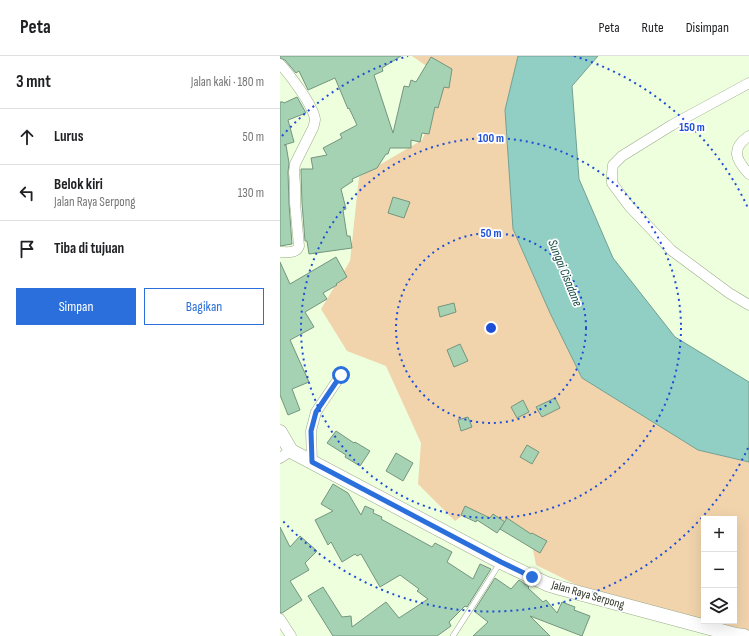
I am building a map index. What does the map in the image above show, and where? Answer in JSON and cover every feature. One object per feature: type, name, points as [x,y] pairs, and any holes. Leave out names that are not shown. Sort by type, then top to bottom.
[{"type":"main road","name":"Jalan Raya Serpong","points":[[280,432],[286,454],[312,462],[501,562],[547,584],[738,636]]},
{"type":"street","points":[[280,64],[305,98],[313,114],[315,122],[295,164],[295,203],[299,246],[293,252],[280,252]]},
{"type":"street","points":[[749,83],[672,125],[622,156],[613,166],[612,183],[629,206],[671,250],[729,293],[749,305]]},
{"type":"street","points":[[749,136],[740,144],[736,153],[738,160],[749,174]]},
{"type":"street","points":[[312,462],[311,431],[316,412],[341,375]]},
{"type":"street","points":[[280,619],[291,636]]},
{"type":"lane","points":[[453,636],[501,562]]},
{"type":"shaded area","points":[[412,56],[518,56],[505,110],[513,229],[550,313],[582,378],[698,450],[749,462],[749,635],[709,624],[737,624],[737,516],[701,516],[701,622],[591,592],[536,565],[532,545],[468,512],[455,521],[418,484],[421,443],[386,366],[347,351],[321,309],[350,261],[359,177],[422,140],[447,80]]},
{"type":"water","name":"Sungai Cisadane","points":[[518,56],[598,56],[572,86],[579,179],[613,258],[675,337],[749,382],[749,462],[698,450],[582,378],[550,313],[513,229],[505,110]]},
{"type":"building","points":[[280,56],[401,56],[382,68],[383,71],[374,75],[393,133],[404,86],[409,87],[411,80],[416,82],[431,57],[452,69],[449,88],[444,87],[438,108],[435,107],[429,134],[422,133],[420,142],[411,140],[411,148],[390,148],[388,154],[386,154],[377,168],[352,179],[353,181],[341,189],[346,209],[343,210],[347,236],[350,236],[352,248],[309,254],[307,241],[305,241],[301,169],[313,169],[311,158],[327,155],[323,148],[342,138],[340,134],[357,125],[349,108],[348,109],[335,78],[308,90],[299,71],[296,73],[285,60],[280,58]]},
{"type":"building","points":[[297,97],[306,113],[288,120],[294,142],[284,145],[286,145],[289,163],[289,204],[292,244],[280,246],[280,102],[284,103]]},
{"type":"building","points":[[393,197],[410,202],[404,218],[388,213]]},
{"type":"building","points":[[336,257],[347,277],[323,293],[327,299],[305,312],[314,327],[290,340],[309,382],[292,389],[300,410],[288,415],[280,395],[280,262],[290,284]]},
{"type":"building","points":[[454,303],[456,312],[440,317],[438,307]]},
{"type":"building","points":[[460,344],[468,361],[454,367],[447,350]]},
{"type":"building","points":[[555,398],[560,408],[542,417],[536,407]]},
{"type":"building","points":[[523,400],[529,412],[517,418],[511,407]]},
{"type":"building","points":[[468,417],[472,427],[461,431],[458,420]]},
{"type":"building","points":[[336,431],[354,443],[355,442],[370,451],[360,466],[327,443]]},
{"type":"building","points":[[527,445],[539,452],[532,464],[520,457]]},
{"type":"building","points":[[396,453],[413,463],[403,481],[386,471]]},
{"type":"building","points":[[333,484],[348,493],[361,515],[365,506],[374,510],[373,513],[382,517],[381,519],[432,547],[435,543],[452,552],[447,562],[473,579],[480,564],[491,569],[467,607],[465,606],[449,622],[451,626],[437,636],[333,636],[308,596],[323,587],[342,617],[351,616],[352,627],[386,602],[399,618],[428,599],[417,591],[419,589],[400,575],[380,587],[361,554],[357,556],[355,554],[342,562],[331,542],[328,545],[315,520],[333,511],[321,504]]},
{"type":"building","points":[[465,506],[490,518],[493,514],[505,522],[497,533],[477,520],[476,522],[461,515]]},
{"type":"building","points":[[507,518],[531,534],[532,533],[547,541],[540,553],[500,529]]},
{"type":"building","points":[[280,527],[290,547],[300,536],[317,551],[305,563],[309,570],[290,581],[302,600],[282,613],[280,613]]},
{"type":"building","points":[[495,578],[511,589],[519,580],[529,587],[528,588],[543,602],[546,600],[557,613],[562,602],[575,607],[574,610],[590,616],[582,636],[530,616],[550,636],[473,636],[488,622],[474,611]]},
{"type":"route","points":[[341,375],[316,412],[311,431],[312,462],[532,577]]}]
